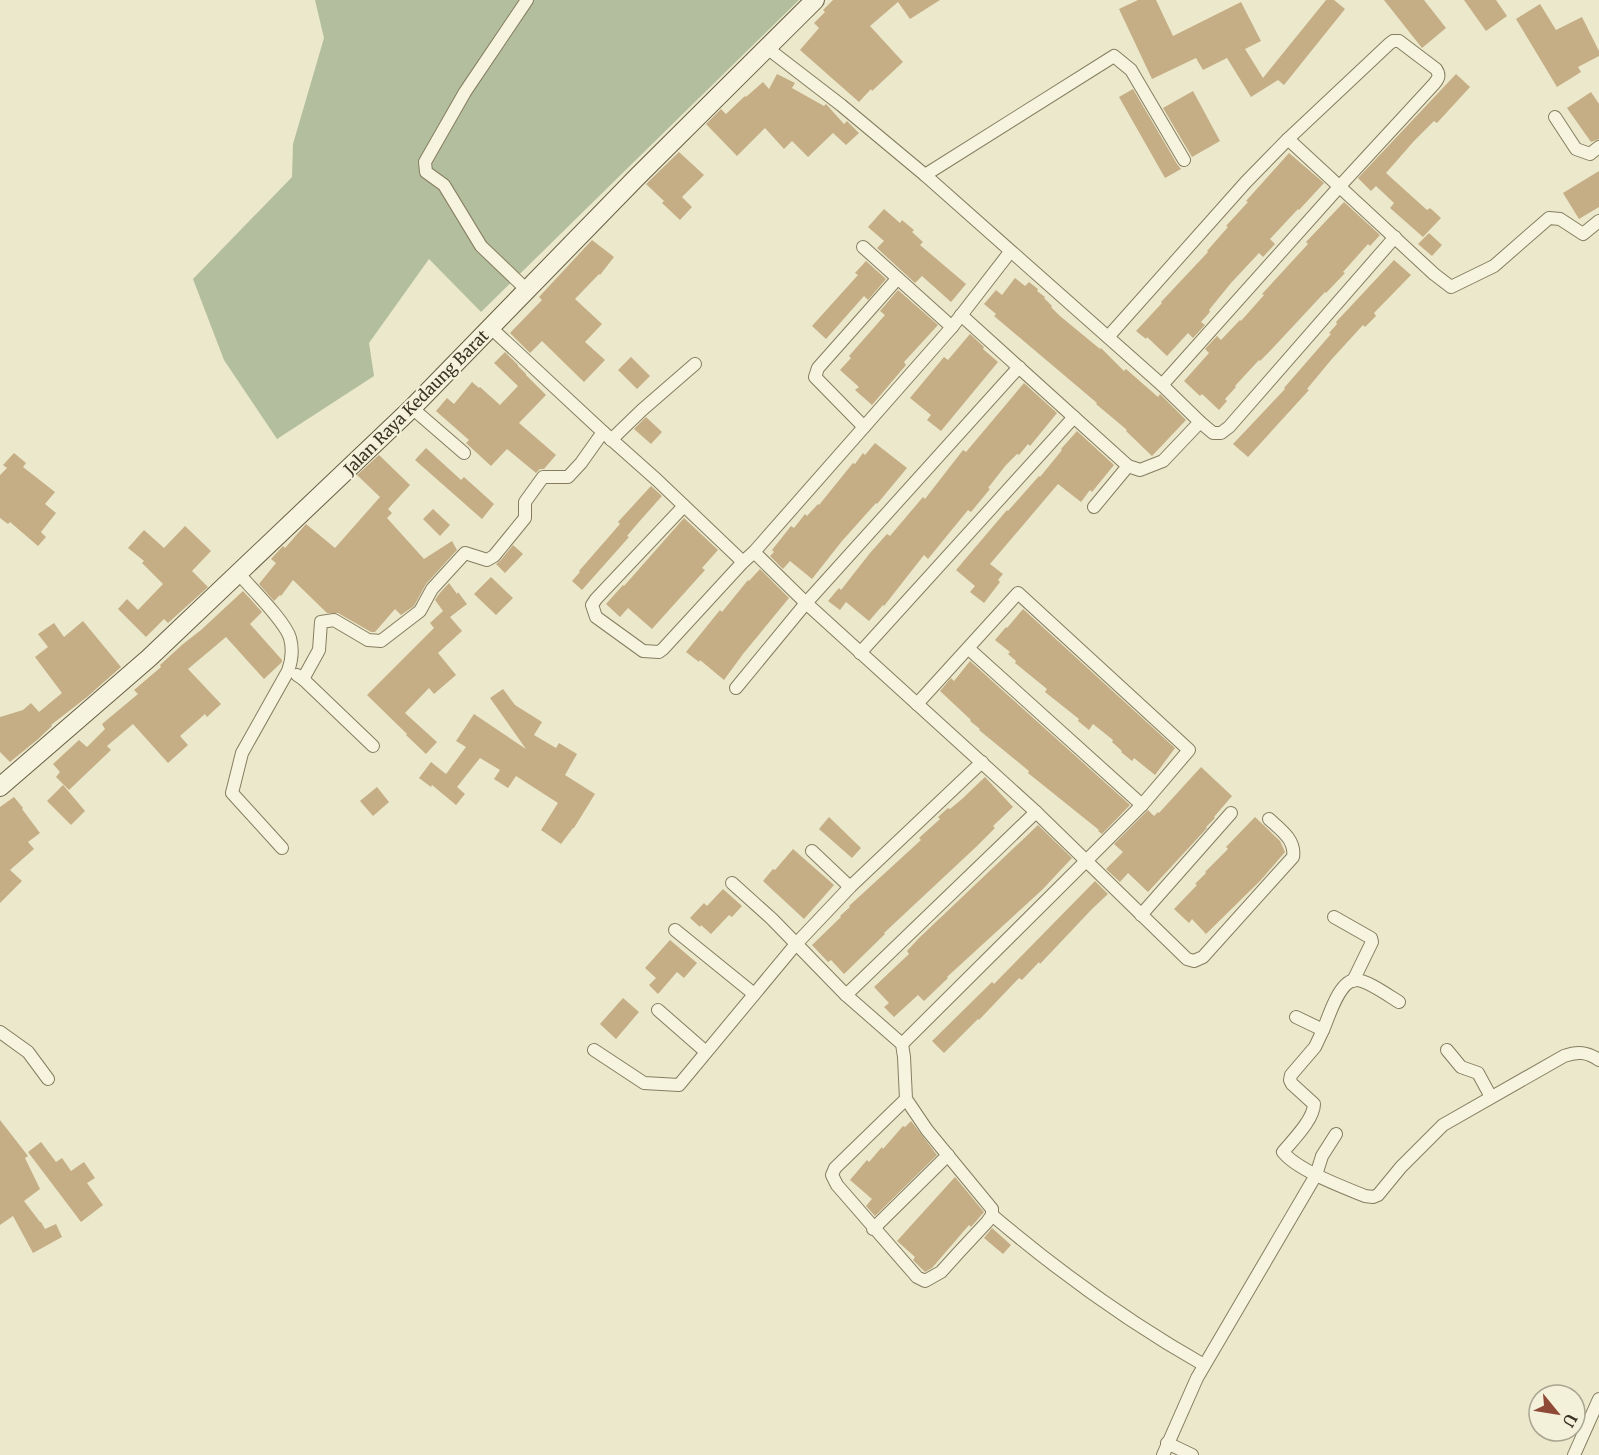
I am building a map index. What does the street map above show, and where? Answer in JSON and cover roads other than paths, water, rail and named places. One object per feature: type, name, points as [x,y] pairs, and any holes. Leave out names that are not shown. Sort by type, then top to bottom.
[{"type":"street","points":[[527,0],[465,92],[425,162],[426,172],[444,185],[482,246],[527,290]]},
{"type":"street","name":"Jalan Raya Kedaung Barat","points":[[0,788],[148,658],[412,408],[637,177],[814,0]]},
{"type":"street","points":[[1107,337],[1246,182],[1389,44],[1399,41],[1436,69],[1439,79],[1162,385]]},
{"type":"street","points":[[767,48],[841,105],[925,175],[1213,433],[1221,433],[1229,427],[1395,237]]},
{"type":"street","points":[[925,175],[1114,57],[1131,70],[1184,160]]},
{"type":"street","points":[[1555,117],[1576,149],[1590,153],[1599,147]]},
{"type":"street","points":[[1288,139],[1434,274],[1451,287],[1494,267],[1549,218],[1560,219],[1583,234],[1599,221]]},
{"type":"street","points":[[863,247],[952,327]]},
{"type":"street","points":[[684,506],[592,604],[596,617],[643,651],[659,652],[754,552],[952,327],[1010,252]]},
{"type":"street","points":[[864,427],[815,377],[818,368],[897,279]]},
{"type":"street","points":[[961,315],[1128,466],[1140,470],[1163,461],[1200,422]]},
{"type":"street","points":[[491,328],[743,562]]},
{"type":"street","points":[[303,679],[319,650],[321,622],[334,620],[368,640],[381,641],[420,611],[432,589],[465,553],[487,560],[494,556],[525,518],[525,502],[543,477],[568,477],[607,436],[642,410],[694,364]]},
{"type":"street","points":[[736,688],[806,603],[1019,367]]},
{"type":"street","points":[[412,408],[465,453]]},
{"type":"street","points":[[860,653],[1074,417]]},
{"type":"street","points":[[1095,507],[1128,466]]},
{"type":"street","points":[[754,552],[860,653],[1036,812],[1187,959],[1194,961],[1203,957],[1293,857],[1294,848],[1290,841],[1269,819]]},
{"type":"street","points":[[238,574],[275,614],[290,636],[292,658],[288,671],[242,753],[232,793],[282,848]]},
{"type":"street","points":[[902,1044],[1142,805],[1189,750],[1018,593],[917,704]]},
{"type":"street","points":[[969,649],[1142,805]]},
{"type":"street","points":[[288,671],[303,679],[373,746]]},
{"type":"street","points":[[594,1050],[644,1083],[678,1085],[796,944],[850,887],[982,762]]},
{"type":"street","points":[[846,995],[1036,812]]},
{"type":"street","points":[[1141,915],[1231,813]]},
{"type":"street","points":[[812,851],[850,887]]},
{"type":"street","points":[[732,883],[772,919],[846,995],[902,1044],[906,1098],[927,1130],[989,1204],[992,1215],[1061,1271],[1110,1306],[1155,1337],[1204,1365]]},
{"type":"street","points":[[1334,917],[1371,938],[1372,942],[1353,981]]},
{"type":"street","points":[[675,930],[754,994]]},
{"type":"street","points":[[1399,1002],[1357,980],[1345,984],[1315,1047],[1290,1080],[1314,1104],[1315,1108],[1303,1128],[1283,1152],[1287,1158],[1316,1175],[1365,1196],[1378,1195],[1401,1167],[1443,1125],[1491,1097],[1564,1056],[1577,1052],[1588,1053],[1599,1060]]},
{"type":"street","points":[[658,1010],[706,1052]]},
{"type":"street","points":[[1296,1017],[1323,1030]]},
{"type":"street","points":[[0,1032],[28,1052],[48,1079]]},
{"type":"street","points":[[1447,1050],[1461,1067],[1478,1073],[1491,1097]]},
{"type":"street","points":[[906,1098],[833,1171],[832,1175],[837,1185],[873,1229],[917,1277],[925,1281],[940,1272],[992,1215]]},
{"type":"street","points":[[1192,1455],[1165,1449],[1204,1365],[1316,1175],[1322,1156],[1336,1134]]},
{"type":"street","points":[[873,1229],[948,1155]]},
{"type":"street","points":[[1574,1455],[1599,1399]]}]
